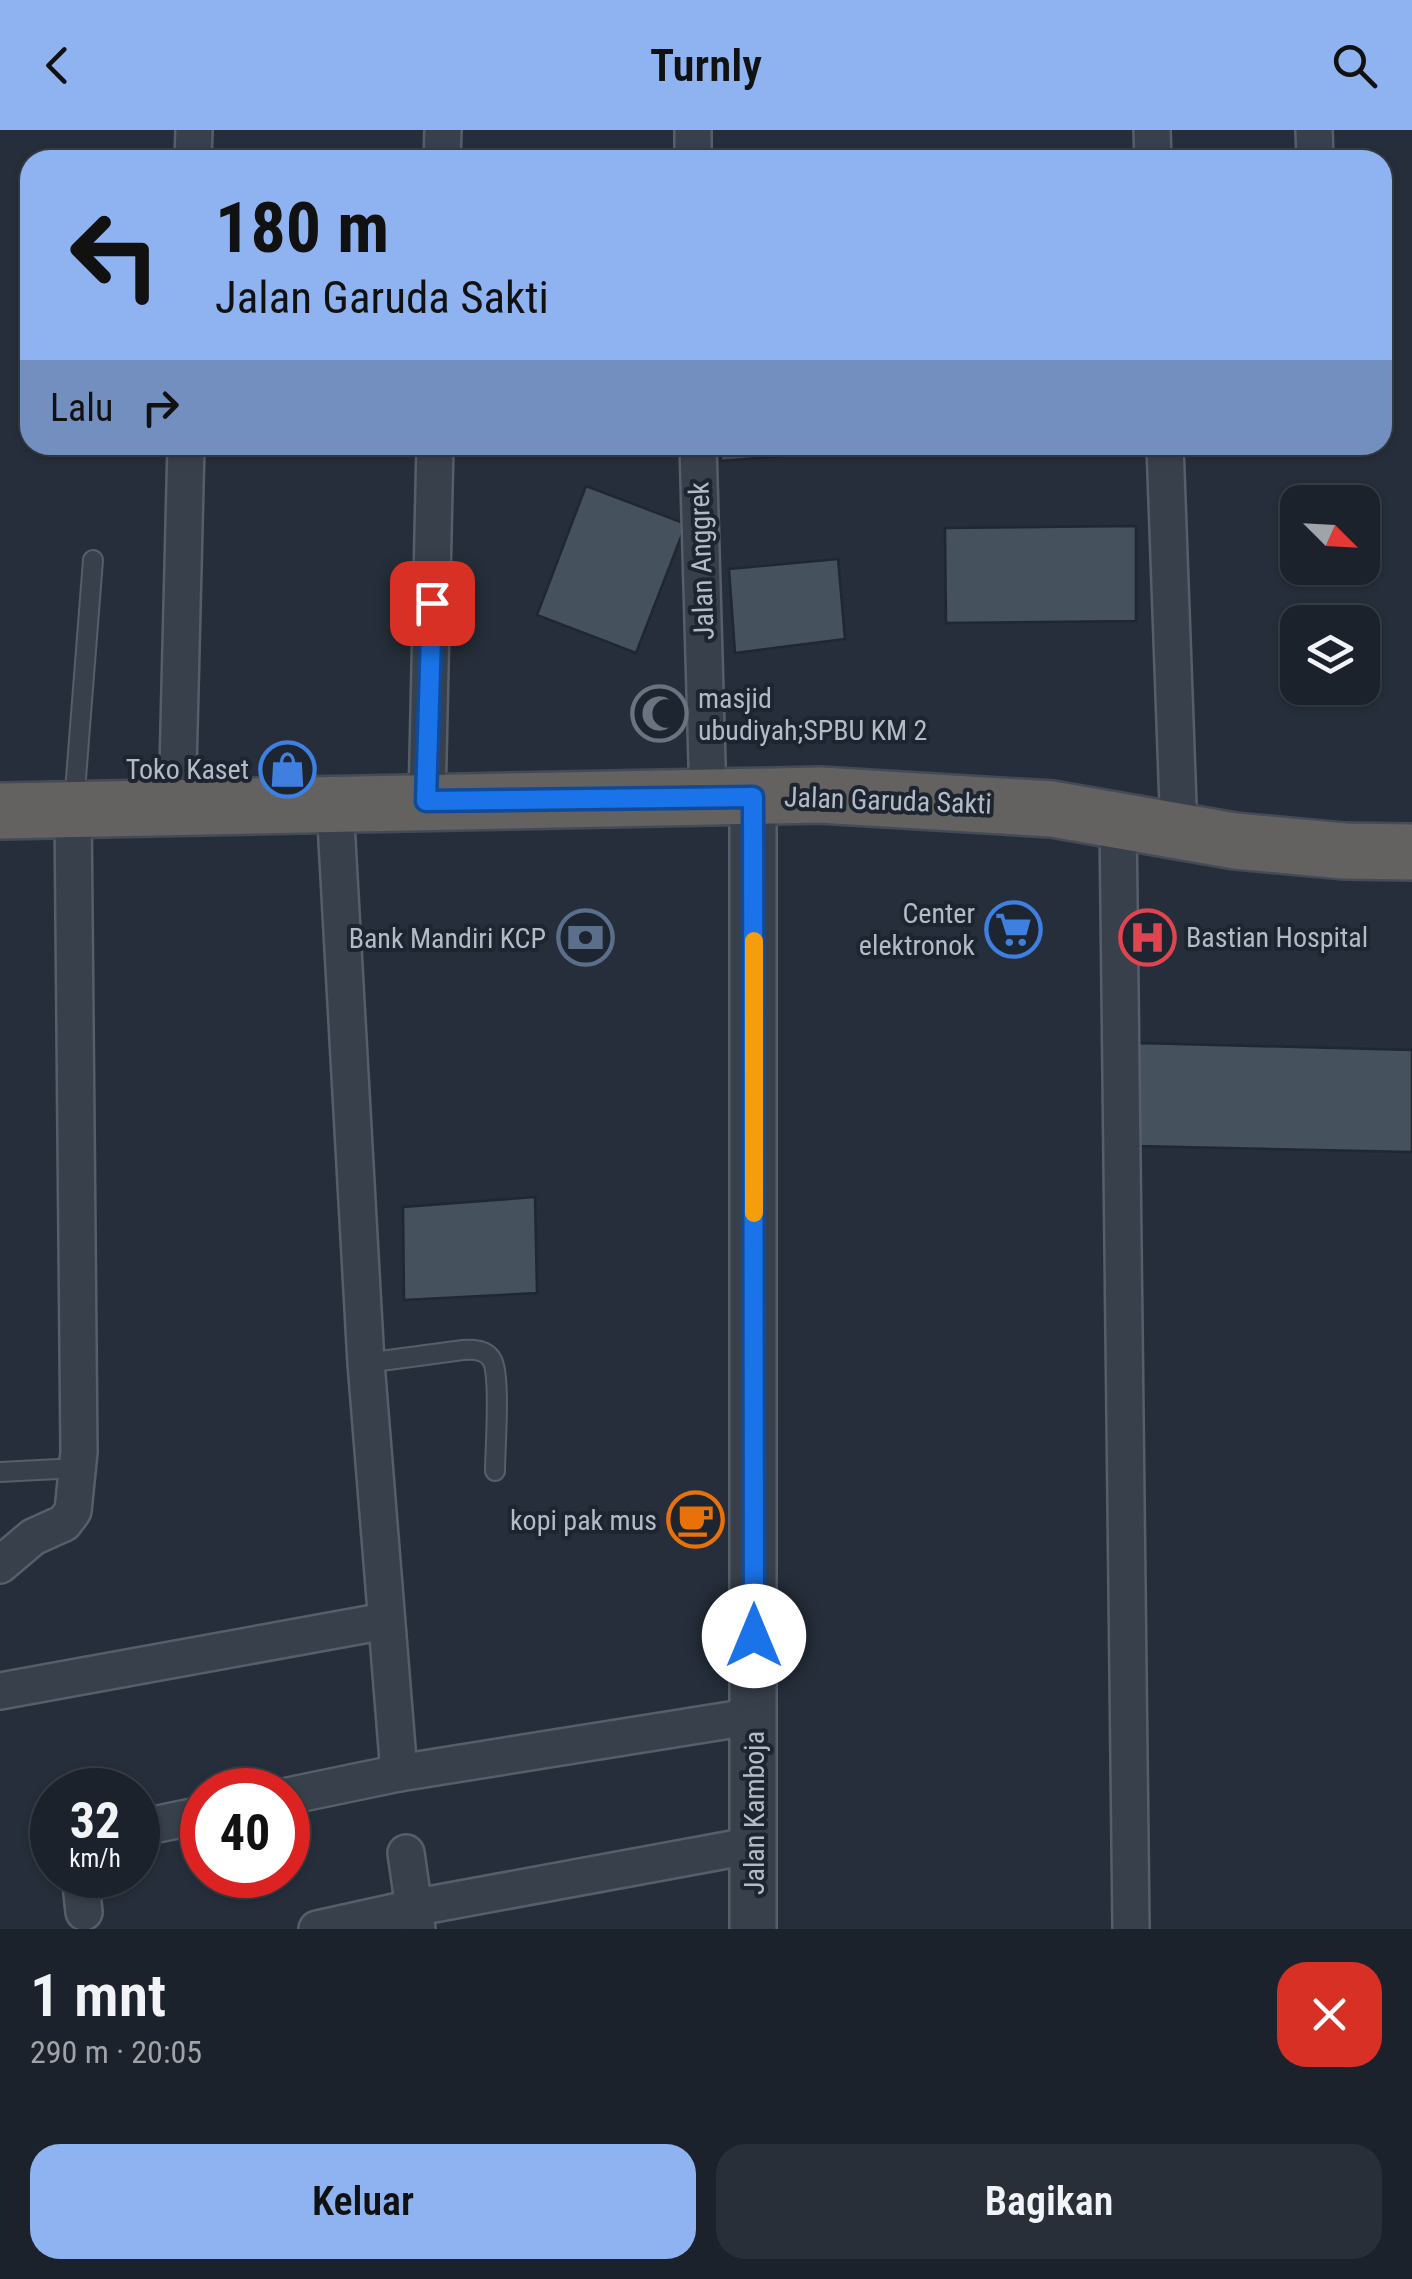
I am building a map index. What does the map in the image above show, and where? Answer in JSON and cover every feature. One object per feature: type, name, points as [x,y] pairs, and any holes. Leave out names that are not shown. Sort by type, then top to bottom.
[{"type":"highway","name":"Jalan Garuda Sakti","points":[[0,812],[820,795],[979,802],[1118,819],[1179,833],[1325,850],[1412,852]]},
{"type":"street","points":[[177,810],[186,455]]},
{"type":"street","points":[[426,801],[435,455]]},
{"type":"street","name":"Jalan Anggrek","points":[[699,455],[731,797]]},
{"type":"street","points":[[1165,455],[1179,833]]},
{"type":"street","name":"Jalan Kamboja","points":[[731,797],[754,1716],[753,1929]]},
{"type":"street","points":[[335,805],[366,1363],[399,1772]]},
{"type":"street","points":[[0,1565],[19,1547],[64,1523],[76,1501],[73,811]]},
{"type":"street","points":[[1118,819],[1131,1929]]},
{"type":"street","points":[[0,1691],[384,1621]]},
{"type":"street","points":[[310,1791],[399,1772],[754,1716]]},
{"type":"street","points":[[318,1929],[415,1919],[754,1845]]},
{"type":"street","points":[[406,1853],[415,1919]]},
{"type":"street","points":[[82,1898],[84,1912]]},
{"type":"lane","points":[[73,811],[93,560]]},
{"type":"lane","points":[[366,1363],[475,1349],[487,1354],[492,1360],[495,1384],[495,1471]]},
{"type":"lane","points":[[0,1472],[78,1468]]},
{"type":"building","points":[[721,455],[792,455],[721,461]]},
{"type":"building","points":[[586,486],[686,524],[636,653],[537,615]]},
{"type":"building","points":[[1136,526],[1136,621],[946,623],[945,528]]},
{"type":"building","points":[[838,559],[845,639],[735,653],[729,569]]},
{"type":"building","points":[[1139,1043],[1412,1050],[1412,1152],[1136,1146]]},
{"type":"building","points":[[535,1197],[537,1293],[404,1300],[403,1207]]},
{"type":"slow traffic","points":[[754,941],[754,1213]]},
{"type":"place","name":"masjid ubudiyah;SPBU KM 2","points":[[659,714]]},
{"type":"place","name":"Toko Kaset","points":[[288,769]]},
{"type":"place","name":"Center elektronok","points":[[1014,929]]},
{"type":"place","name":"Bastian Hospital","points":[[1147,937]]},
{"type":"place","name":"Bank Mandiri KCP","points":[[585,938]]},
{"type":"place","name":"kopi pak mus","points":[[696,1520]]},
{"type":"route","points":[[432,603],[426,801],[753,797],[754,1636]]}]
